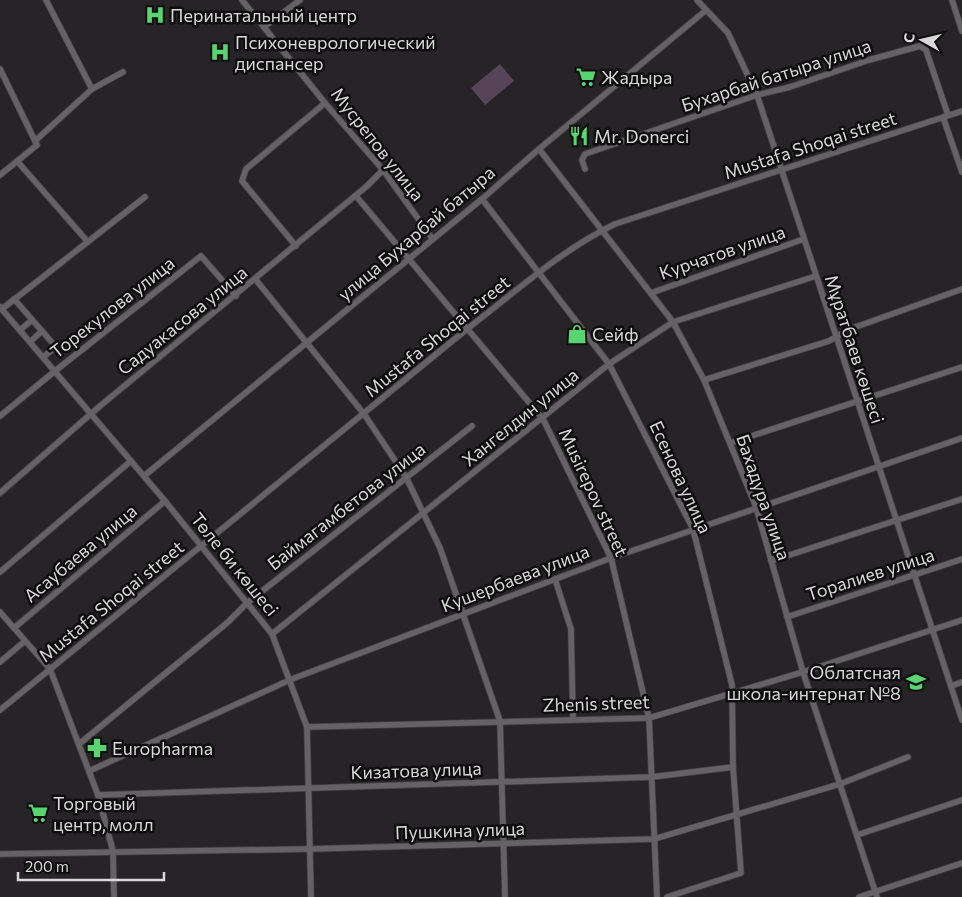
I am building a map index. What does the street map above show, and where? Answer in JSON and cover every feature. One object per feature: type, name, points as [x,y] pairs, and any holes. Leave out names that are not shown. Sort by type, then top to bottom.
[{"type":"street","points":[[46,0],[92,89]]},
{"type":"street","name":"Мусрепов улица","points":[[242,0],[325,104],[383,170],[432,238]]},
{"type":"street","points":[[264,27],[300,0]]},
{"type":"street","name":"Мұратбаев көшесі","points":[[697,0],[728,33],[757,95],[895,521],[962,720]]},
{"type":"street","points":[[952,0],[962,31]]},
{"type":"street","name":"улица Бухарбай батыра","points":[[144,476],[408,260],[432,238],[482,199],[539,149],[706,11]]},
{"type":"street","name":"Бухарбай батыра улица","points":[[585,168],[582,160],[585,154],[757,95],[790,87],[869,60],[920,46],[926,50],[946,116]]},
{"type":"street","points":[[0,69],[36,143]]},
{"type":"street","points":[[0,175],[17,162],[92,89],[123,72]]},
{"type":"street","points":[[296,246],[242,181],[246,169],[325,104]]},
{"type":"street","name":"Mustafa Shoqai street","points":[[0,710],[467,330],[539,273],[601,231],[962,110]]},
{"type":"street","points":[[946,116],[962,172]]},
{"type":"street","name":"Бахадура улица","points":[[539,149],[673,322],[704,380],[756,507],[803,672],[877,894]]},
{"type":"street","points":[[17,162],[88,242]]},
{"type":"street","name":"Садуакасова улица","points":[[0,493],[92,414],[356,196],[383,170]]},
{"type":"street","name":"Musirepov street","points":[[356,196],[543,419],[611,558],[649,718],[657,897]]},
{"type":"street","points":[[1,308],[145,197]]},
{"type":"street","name":"Есенова улица","points":[[482,199],[609,364],[693,529],[732,685],[734,767],[741,873],[666,897]]},
{"type":"street","name":"Курчатов улица","points":[[651,293],[804,239]]},
{"type":"street","name":"Торекулова улица","points":[[0,416],[54,371],[202,256],[236,296]]},
{"type":"street","name":"Хангелдин улица","points":[[272,634],[543,419],[609,364],[673,322],[816,276]]},
{"type":"street","points":[[256,280],[364,414],[406,477],[440,548],[500,721],[505,897]]},
{"type":"street","points":[[704,380],[835,338],[850,329],[962,289]]},
{"type":"street","points":[[14,299],[56,348],[43,357]]},
{"type":"street","name":"Төле би көшесі","points":[[1,308],[165,501],[272,634],[307,727],[311,897]]},
{"type":"street","points":[[20,330],[32,320]]},
{"type":"street","points":[[30,342],[42,331]]},
{"type":"street","points":[[730,443],[962,367]]},
{"type":"street","name":"Баймагамбетова улица","points":[[79,744],[227,623],[247,603],[472,426]]},
{"type":"street","name":"Кушербаева улица","points":[[89,771],[290,680],[611,558],[962,438]]},
{"type":"street","points":[[0,572],[131,461]]},
{"type":"street","points":[[771,561],[962,499]]},
{"type":"street","name":"Асаубаева улица","points":[[14,628],[165,501]]},
{"type":"street","name":"Торалиев улица","points":[[787,616],[962,559]]},
{"type":"street","points":[[555,579],[571,629],[573,720]]},
{"type":"street","points":[[0,612],[50,669],[98,795],[113,851],[114,897]]},
{"type":"street","name":"Zhenis street","points":[[307,727],[649,718],[803,672],[962,620]]},
{"type":"street","points":[[0,662],[25,641]]},
{"type":"street","points":[[951,686],[962,682]]},
{"type":"street","name":"Пушкина улица","points":[[0,854],[310,849],[654,839],[840,784],[908,757]]},
{"type":"street","name":"Кизатова улица","points":[[98,795],[652,777],[734,767]]},
{"type":"street","points":[[857,835],[962,800]]},
{"type":"street","points":[[859,897],[877,894],[962,863]]},
{"type":"shaded area","points":[[500,64],[514,81],[485,105],[471,88]]},
{"type":"place","name":"Перинатальный центр","points":[[155,15]]},
{"type":"place","name":"Психоневрологический диспансер","points":[[220,52]]},
{"type":"place","name":"Жадыра","points":[[586,77]]},
{"type":"place","name":"Mr. Donerci","points":[[579,136]]},
{"type":"place","name":"Сейф","points":[[577,334]]},
{"type":"place","name":"Облатсная школа-интернат №8","points":[[916,682]]},
{"type":"place","name":"Europharma","points":[[97,748]]},
{"type":"place","name":"Торговый центр, молл","points":[[38,813]]}]
